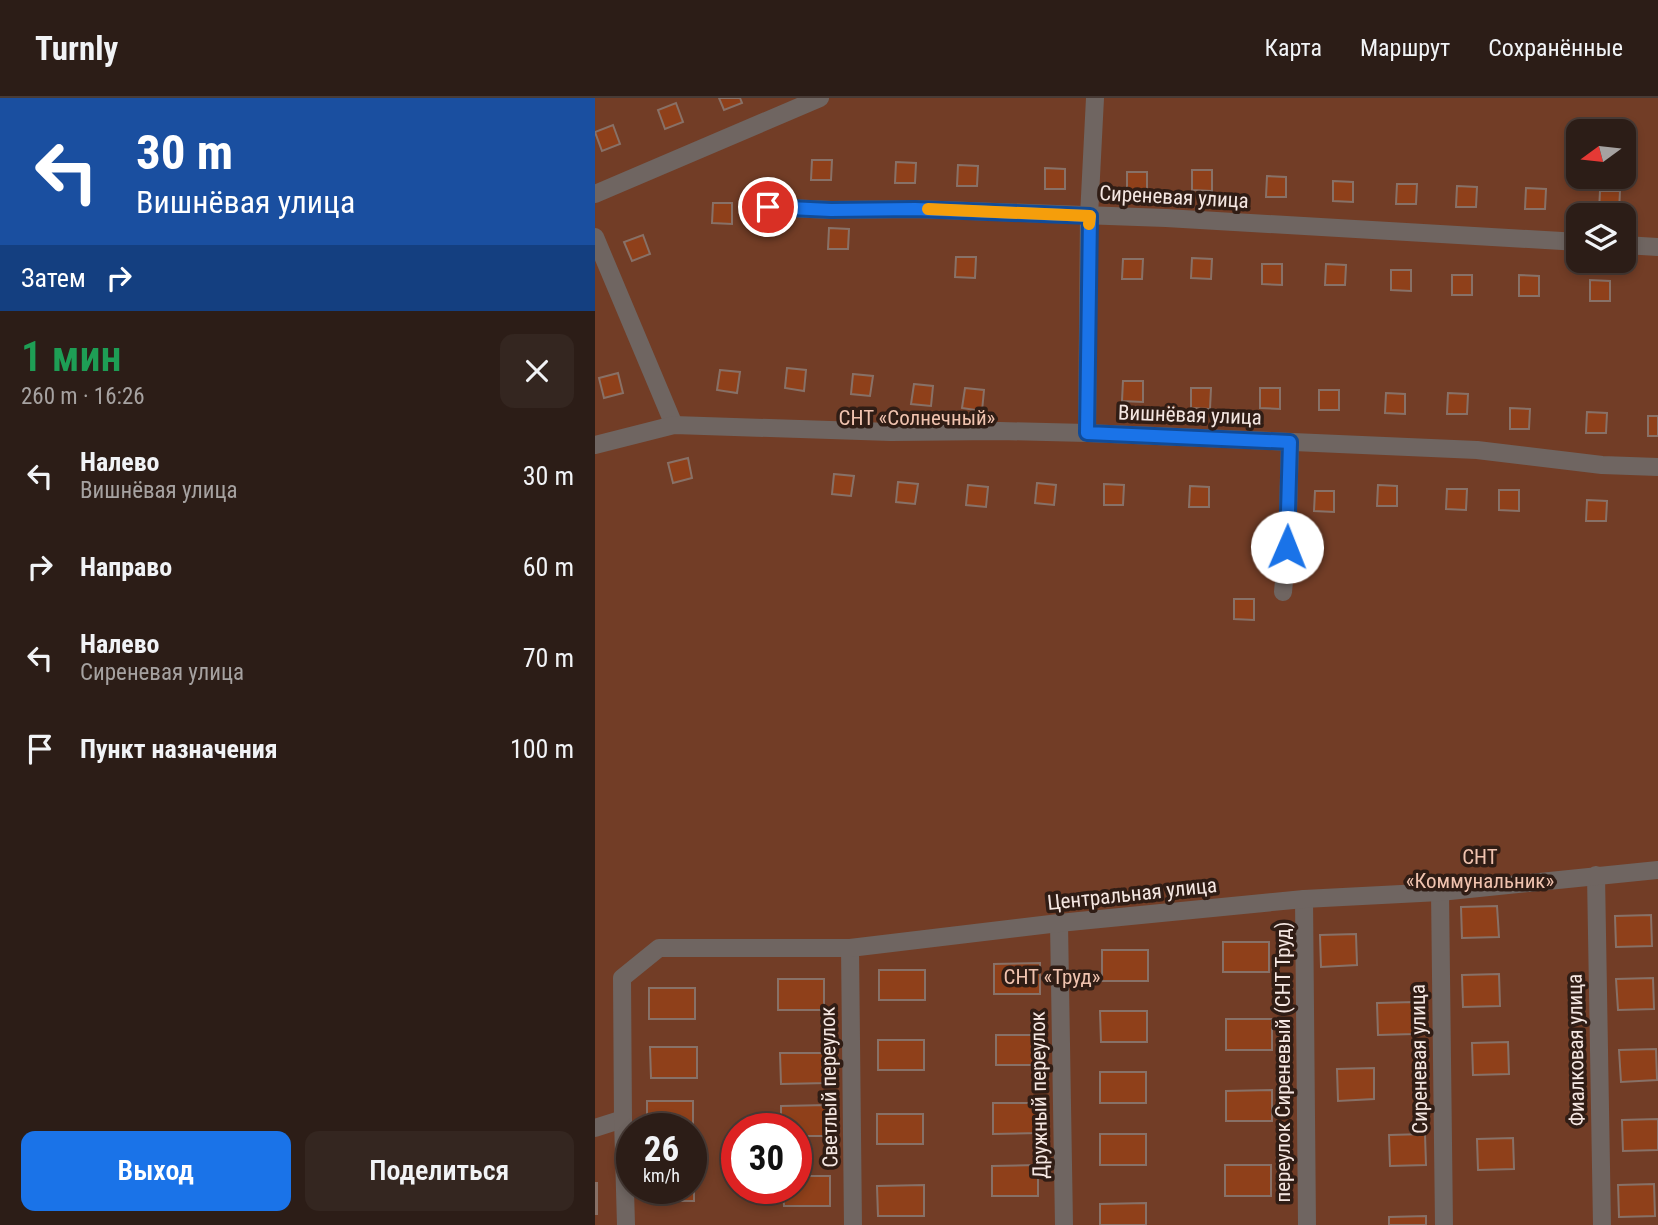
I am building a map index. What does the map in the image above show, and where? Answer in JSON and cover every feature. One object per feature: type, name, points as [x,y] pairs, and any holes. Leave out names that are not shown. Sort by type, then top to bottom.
[{"type":"street","points":[[595,194],[820,98]]},
{"type":"street","points":[[1087,433],[1090,216],[1095,98]]},
{"type":"street","name":"Сиреневая улица","points":[[768,207],[1166,218],[1566,241]]},
{"type":"street","points":[[595,237],[674,425]]},
{"type":"street","points":[[1636,246],[1658,247]]},
{"type":"street","name":"Вишнёвая улица","points":[[595,445],[674,425],[891,432],[1000,431],[1477,450],[1602,465],[1658,467]]},
{"type":"street","points":[[1283,592],[1290,442]]},
{"type":"street","name":"Центральная улица","points":[[623,1113],[622,978],[659,948],[851,948],[1059,923],[1304,899],[1440,892],[1658,870]]},
{"type":"street","name":"Фиалковая улица","points":[[1596,875],[1602,1225]]},
{"type":"street","name":"Сиреневая улица","points":[[1440,892],[1444,1225]]},
{"type":"street","name":"переулок Сиреневый (СНТ Труд)","points":[[1304,899],[1307,1225]]},
{"type":"street","name":"Дружный переулок","points":[[1059,923],[1064,1225]]},
{"type":"street","name":"Светлый переулок","points":[[851,948],[853,1225]]},
{"type":"street","points":[[595,1128],[616,1121]]},
{"type":"street","points":[[625,1204],[626,1225]]},
{"type":"green space","points":[[595,98],[1658,98],[1658,1225],[595,1225]]},
{"type":"building","points":[[719,98],[740,98],[742,103],[724,110]]},
{"type":"building","points":[[676,103],[683,122],[665,129],[658,110]]},
{"type":"building","points":[[613,125],[620,144],[602,151],[595,132]]},
{"type":"building","points":[[812,160],[832,160],[831,180],[811,180]]},
{"type":"building","points":[[896,162],[916,163],[915,183],[895,183]]},
{"type":"building","points":[[958,165],[978,166],[977,186],[957,186]]},
{"type":"building","points":[[1045,168],[1065,169],[1065,189],[1045,189]]},
{"type":"building","points":[[1192,170],[1212,170],[1212,191],[1192,190]]},
{"type":"building","points":[[1127,172],[1147,172],[1147,192],[1127,192]]},
{"type":"building","points":[[1267,176],[1286,177],[1286,197],[1266,197]]},
{"type":"building","points":[[1333,181],[1353,182],[1353,202],[1333,201]]},
{"type":"building","points":[[1397,184],[1417,184],[1416,204],[1396,204]]},
{"type":"building","points":[[1457,186],[1477,187],[1476,207],[1456,207]]},
{"type":"building","points":[[1526,188],[1546,189],[1545,209],[1525,209]]},
{"type":"building","points":[[1600,191],[1620,191],[1619,203],[1599,203]]},
{"type":"building","points":[[713,203],[732,203],[732,224],[712,223]]},
{"type":"building","points":[[829,228],[849,229],[848,249],[828,249]]},
{"type":"building","points":[[643,235],[650,254],[632,261],[624,242]]},
{"type":"building","points":[[956,257],[976,257],[975,278],[955,277]]},
{"type":"building","points":[[1192,258],[1212,259],[1211,279],[1191,278]]},
{"type":"building","points":[[1123,259],[1143,259],[1142,279],[1122,279]]},
{"type":"building","points":[[1262,264],[1282,264],[1282,285],[1262,284]]},
{"type":"building","points":[[1326,264],[1346,265],[1345,285],[1325,285]]},
{"type":"building","points":[[1391,270],[1411,270],[1411,291],[1391,290]]},
{"type":"building","points":[[1452,275],[1472,275],[1472,295],[1452,295]]},
{"type":"building","points":[[1519,275],[1539,276],[1539,296],[1519,296]]},
{"type":"building","points":[[1590,280],[1610,281],[1610,301],[1590,301]]},
{"type":"building","points":[[787,368],[806,370],[804,391],[785,388]]},
{"type":"building","points":[[720,370],[740,372],[737,393],[717,390]]},
{"type":"building","points":[[618,373],[623,393],[604,398],[599,378]]},
{"type":"building","points":[[853,374],[873,376],[870,396],[851,394]]},
{"type":"building","points":[[1123,381],[1143,381],[1143,402],[1122,401]]},
{"type":"building","points":[[914,384],[933,386],[931,406],[911,404]]},
{"type":"building","points":[[965,388],[984,390],[982,411],[962,408]]},
{"type":"building","points":[[1191,388],[1211,388],[1210,409],[1191,408]]},
{"type":"building","points":[[1260,388],[1280,388],[1280,409],[1260,408]]},
{"type":"building","points":[[1319,390],[1339,390],[1339,410],[1319,410]]},
{"type":"building","points":[[1386,393],[1405,394],[1405,414],[1385,413]]},
{"type":"building","points":[[1448,393],[1468,394],[1467,414],[1447,414]]},
{"type":"building","points":[[1510,408],[1530,409],[1529,429],[1510,429]]},
{"type":"building","points":[[1587,412],[1607,413],[1606,433],[1586,433]]},
{"type":"building","points":[[1648,416],[1658,416],[1658,436],[1648,436]]},
{"type":"building","points":[[688,458],[692,478],[673,483],[668,463]]},
{"type":"building","points":[[834,474],[854,476],[851,496],[832,494]]},
{"type":"building","points":[[898,482],[918,484],[915,504],[896,502]]},
{"type":"building","points":[[1037,483],[1056,485],[1054,505],[1035,503]]},
{"type":"building","points":[[1104,484],[1124,485],[1123,505],[1104,505]]},
{"type":"building","points":[[968,485],[988,487],[986,507],[966,505]]},
{"type":"building","points":[[1378,485],[1397,486],[1397,506],[1377,506]]},
{"type":"building","points":[[1190,486],[1209,487],[1209,507],[1189,507]]},
{"type":"building","points":[[1447,489],[1467,489],[1466,510],[1446,509]]},
{"type":"building","points":[[1499,490],[1519,490],[1519,511],[1499,510]]},
{"type":"building","points":[[1315,491],[1334,491],[1334,512],[1314,511]]},
{"type":"building","points":[[1587,500],[1607,501],[1606,521],[1586,521]]},
{"type":"building","points":[[1234,599],[1254,599],[1254,620],[1234,619]]},
{"type":"building","points":[[1497,906],[1499,937],[1462,938],[1461,907]]},
{"type":"building","points":[[1651,915],[1652,946],[1616,947],[1615,916]]},
{"type":"building","points":[[1356,934],[1357,965],[1321,967],[1320,935]]},
{"type":"building","points":[[1223,942],[1269,942],[1269,972],[1223,972]]},
{"type":"building","points":[[1102,950],[1148,950],[1148,981],[1102,981]]},
{"type":"building","points":[[1040,963],[1040,994],[994,994],[994,964]]},
{"type":"building","points":[[879,970],[925,970],[925,1000],[879,1000]]},
{"type":"building","points":[[1499,974],[1500,1006],[1463,1007],[1462,975]]},
{"type":"building","points":[[1653,978],[1654,1009],[1618,1010],[1616,979]]},
{"type":"building","points":[[778,979],[824,979],[824,1010],[778,1010]]},
{"type":"building","points":[[649,988],[695,988],[695,1019],[649,1019]]},
{"type":"building","points":[[1414,1002],[1414,1034],[1378,1035],[1377,1003]]},
{"type":"building","points":[[1100,1011],[1147,1011],[1147,1042],[1101,1042]]},
{"type":"building","points":[[1226,1019],[1272,1019],[1272,1050],[1226,1050]]},
{"type":"building","points":[[996,1035],[1042,1035],[1042,1065],[996,1065]]},
{"type":"building","points":[[878,1040],[924,1040],[924,1070],[878,1070]]},
{"type":"building","points":[[1508,1042],[1509,1074],[1473,1075],[1472,1043]]},
{"type":"building","points":[[650,1047],[697,1047],[697,1078],[651,1078]]},
{"type":"building","points":[[1656,1049],[1657,1080],[1621,1082],[1619,1050]]},
{"type":"building","points":[[780,1053],[827,1053],[827,1083],[781,1084]]},
{"type":"building","points":[[1374,1068],[1374,1099],[1338,1101],[1337,1069]]},
{"type":"building","points":[[1100,1072],[1146,1072],[1146,1103],[1100,1103]]},
{"type":"building","points":[[1272,1090],[1272,1121],[1226,1121],[1226,1091]]},
{"type":"building","points":[[647,1101],[693,1101],[693,1113],[647,1113]]},
{"type":"building","points":[[993,1103],[1039,1103],[1039,1133],[993,1134]]},
{"type":"building","points":[[827,1105],[827,1136],[812,1136],[812,1113],[781,1113],[781,1106]]},
{"type":"building","points":[[877,1114],[923,1114],[923,1144],[877,1144]]},
{"type":"building","points":[[1658,1119],[1658,1150],[1623,1151],[1622,1120]]},
{"type":"building","points":[[1100,1134],[1146,1134],[1146,1165],[1100,1165]]},
{"type":"building","points":[[1425,1134],[1426,1165],[1390,1166],[1389,1135]]},
{"type":"building","points":[[1513,1138],[1514,1169],[1478,1170],[1477,1139]]},
{"type":"building","points":[[1038,1165],[1038,1196],[992,1196],[992,1166]]},
{"type":"building","points":[[1225,1165],[1271,1165],[1271,1196],[1225,1196]]},
{"type":"building","points":[[812,1176],[830,1176],[830,1206],[784,1206],[812,1204]]},
{"type":"building","points":[[597,1183],[597,1214],[595,1214]]},
{"type":"building","points":[[1654,1184],[1655,1216],[1619,1217],[1618,1185]]},
{"type":"building","points":[[924,1185],[924,1216],[878,1216],[877,1186]]},
{"type":"building","points":[[1146,1203],[1146,1225],[1100,1225],[1100,1204]]},
{"type":"building","points":[[1426,1216],[1426,1225],[1389,1225],[1389,1217]]},
{"type":"slow traffic","points":[[928,209],[1090,216],[1089,224]]},
{"type":"route","points":[[768,207],[831,210],[915,209],[1090,216],[1087,433],[1290,442],[1287,547]]},
{"type":"park label","name":"СНТ «Солнечный»","points":[[917,418]]},
{"type":"park label","name":"СНТ «Коммунальник»","points":[[1480,869]]},
{"type":"park label","name":"СНТ «Труд»","points":[[1052,977]]}]
